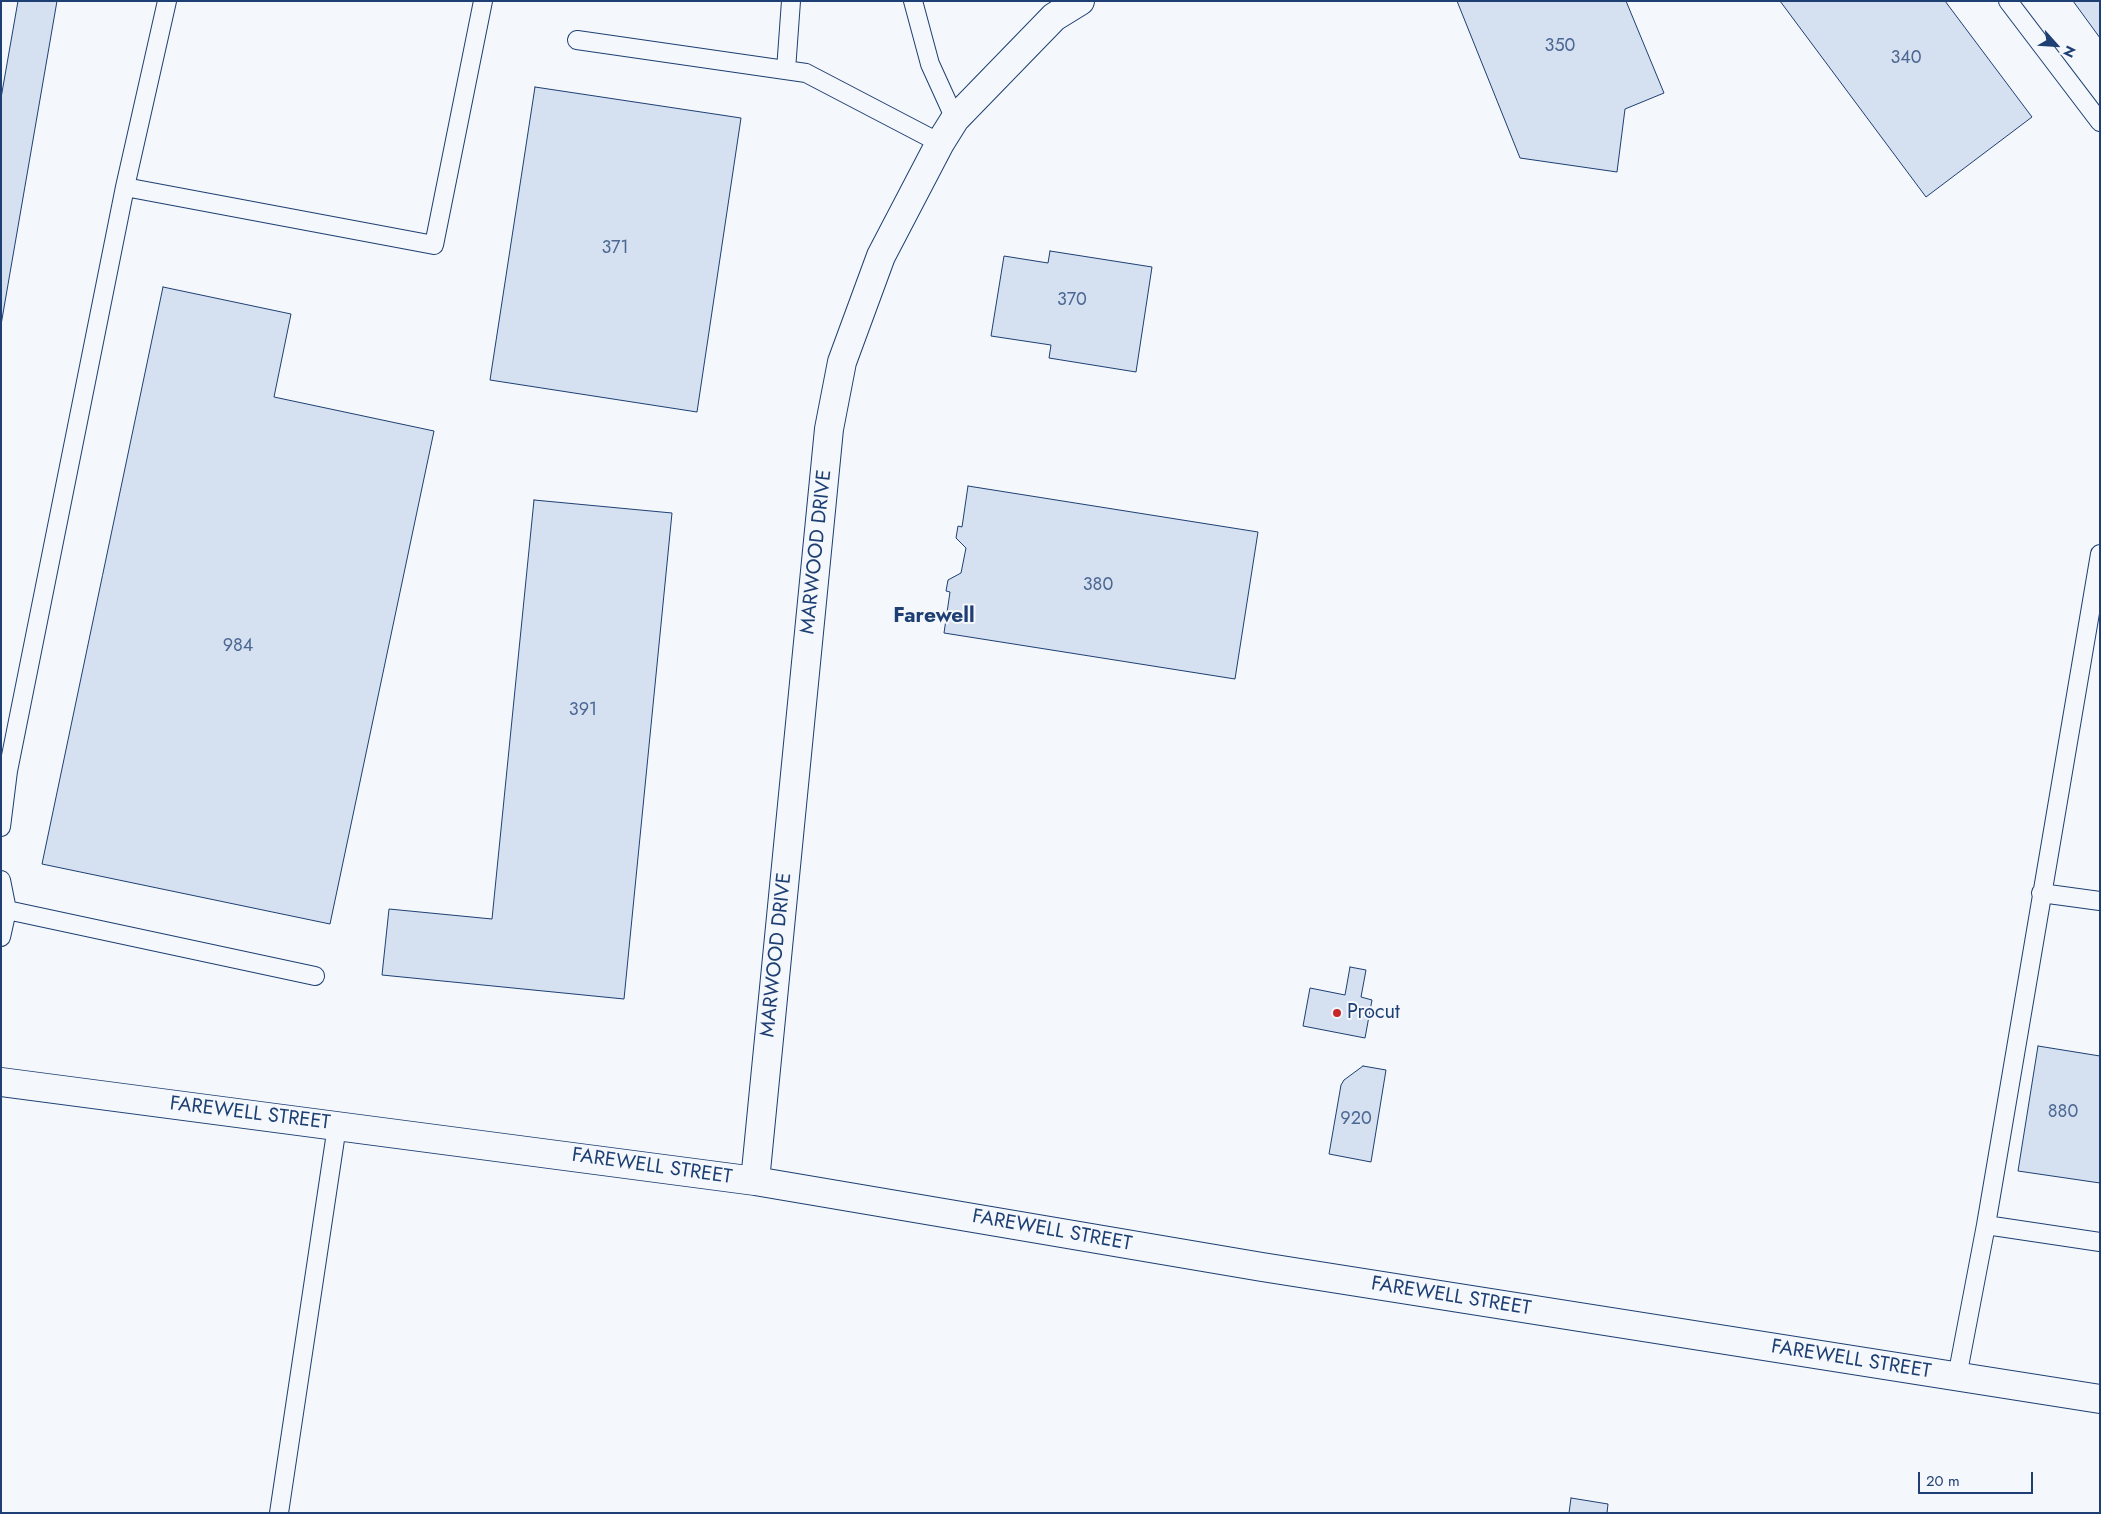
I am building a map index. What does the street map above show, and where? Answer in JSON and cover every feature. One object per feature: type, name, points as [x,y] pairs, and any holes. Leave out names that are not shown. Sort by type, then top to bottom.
[{"type":"street","name":"MARWOOD DRIVE","points":[[755,1181],[829,429],[842,362],[881,256],[940,143],[956,119],[1049,9],[1080,1]]},
{"type":"street","name":"FAREWELL STREET","points":[[1,1082],[755,1181],[1262,1267],[2100,1399]]},
{"type":"lane","points":[[1,827],[8,771],[125,187],[167,1]]},
{"type":"lane","points":[[125,187],[434,245],[483,1]]},
{"type":"lane","points":[[786,70],[791,1]]},
{"type":"lane","points":[[913,1],[930,64],[956,119]]},
{"type":"lane","points":[[2008,1],[2100,122]]},
{"type":"lane","points":[[577,40],[806,73],[940,143]]},
{"type":"lane","points":[[1957,1377],[1986,1226],[2100,554]]},
{"type":"lane","points":[[1,880],[7,910],[1,937]]},
{"type":"lane","points":[[2041,893],[2100,902]]},
{"type":"lane","points":[[7,910],[316,976]]},
{"type":"lane","points":[[279,1513],[337,1126]]},
{"type":"lane","points":[[1986,1226],[2100,1242]]},
{"type":"building","points":[[18,1],[57,1],[1,325],[1,98]]},
{"type":"building","points":[[1457,1],[1626,1],[1664,93],[1625,109],[1617,172],[1520,158]]},
{"type":"building","points":[[1780,1],[1945,1],[2032,117],[1926,197]]},
{"type":"building","points":[[2073,1],[2100,1],[2100,38]]},
{"type":"building","points":[[535,87],[741,118],[697,412],[490,380]]},
{"type":"building","points":[[1050,251],[1152,267],[1136,372],[1049,358],[1051,345],[991,336],[1004,256],[1048,263]]},
{"type":"building","points":[[163,287],[291,314],[274,397],[434,431],[330,924],[42,864]]},
{"type":"building","points":[[968,486],[1258,532],[1235,679],[944,633],[950,592],[946,591],[948,580],[961,573],[966,548],[956,538],[958,526],[962,527]]},
{"type":"building","points":[[534,500],[672,513],[624,999],[382,975],[389,909],[492,919]]},
{"type":"building","name":"Procut","points":[[1350,967],[1366,970],[1361,997],[1372,1000],[1365,1038],[1303,1026],[1310,988],[1345,995]]},
{"type":"building","points":[[2038,1046],[2100,1056],[2100,1183],[2018,1171]]},
{"type":"building","points":[[1363,1066],[1386,1070],[1371,1162],[1329,1154],[1341,1085],[1344,1080]]},
{"type":"building","points":[[1571,1498],[1608,1504],[1607,1513],[1569,1513]]},
{"type":"place","name":"Procut","points":[[1337,1013]]},
{"type":"district","name":"Farewell","points":[[934,617]]}]
